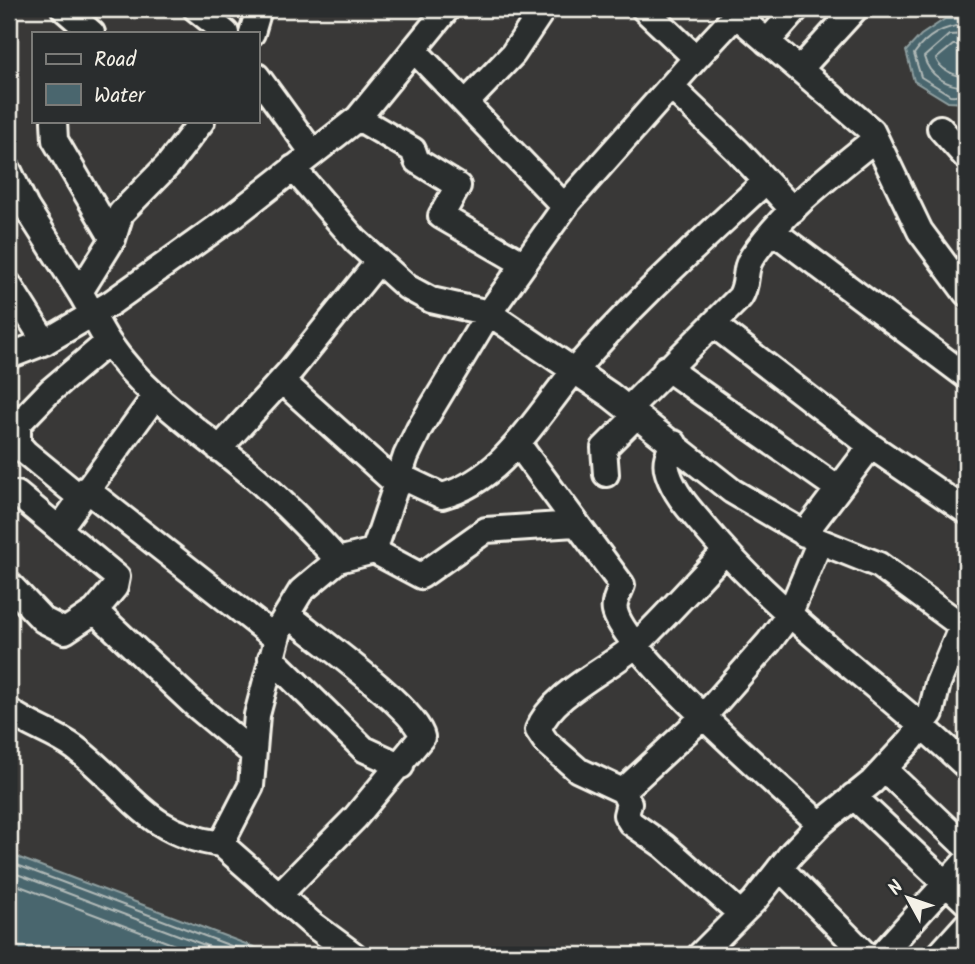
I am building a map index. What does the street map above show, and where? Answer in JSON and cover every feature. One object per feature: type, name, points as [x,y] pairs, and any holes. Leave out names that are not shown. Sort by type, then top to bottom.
[{"type":"street","points":[[64,9],[91,32]]},
{"type":"street","points":[[196,9],[225,32]]},
{"type":"street","points":[[252,32],[259,9]]},
{"type":"street","points":[[466,103],[513,54],[543,9]]},
{"type":"street","points":[[644,9],[696,58]]},
{"type":"street","points":[[767,41],[796,9]]},
{"type":"street","points":[[801,68],[855,9]]},
{"type":"street","points":[[9,356],[45,342],[93,313],[233,216],[358,118],[415,51],[439,11]]},
{"type":"street","points":[[374,551],[419,429],[489,313],[565,207],[736,15],[872,131],[920,231],[966,293]]},
{"type":"street","points":[[415,51],[565,207]]},
{"type":"street","points":[[259,79],[313,153]]},
{"type":"street","points":[[671,87],[793,210]]},
{"type":"street","points":[[358,118],[413,150],[417,161],[458,186],[441,216],[524,264]]},
{"type":"street","points":[[54,122],[55,141],[113,239]]},
{"type":"street","points":[[80,292],[113,239],[116,221],[121,212],[168,165],[198,122]]},
{"type":"street","points":[[940,128],[966,157]]},
{"type":"street","points":[[606,474],[604,448],[666,368],[714,325],[746,288],[750,260],[793,210],[875,139]]},
{"type":"street","points":[[293,169],[378,262],[407,287],[431,300],[489,313],[575,370],[674,443],[732,491],[809,537],[879,565],[965,623],[938,683],[931,713],[884,769],[820,824],[741,914],[700,955]]},
{"type":"street","points":[[9,171],[26,206],[93,313],[108,342],[156,395],[305,524],[338,559]]},
{"type":"street","points":[[282,381],[399,480],[442,496],[470,485],[518,443],[575,370],[666,275],[766,181]]},
{"type":"street","points":[[774,232],[966,376]]},
{"type":"street","points":[[219,449],[282,381],[378,262]]},
{"type":"street","points":[[9,285],[45,342]]},
{"type":"street","points":[[714,325],[871,446],[966,512]]},
{"type":"street","points":[[108,342],[51,391],[18,424],[18,444],[274,649],[364,749],[401,766]]},
{"type":"street","points":[[666,368],[837,488]]},
{"type":"street","points":[[58,529],[156,395]]},
{"type":"street","points":[[518,443],[622,585],[613,607],[618,620],[637,645],[704,716],[820,824]]},
{"type":"street","points":[[674,443],[666,458],[667,471],[677,494],[725,552],[789,615],[922,724],[966,766]]},
{"type":"street","points":[[809,537],[837,488],[871,446]]},
{"type":"street","points":[[9,584],[43,620],[65,631],[95,611],[115,587],[117,577],[17,494]]},
{"type":"street","points":[[221,844],[250,786],[257,715],[274,649],[287,614],[301,591],[338,559],[374,551],[421,576],[486,530],[575,524]]},
{"type":"street","points":[[623,791],[704,716],[789,615],[817,548],[809,537]]},
{"type":"street","points":[[725,552],[637,645],[589,675],[547,715],[538,730],[546,743],[578,770],[623,791],[629,803],[626,816],[631,823],[664,846],[741,914]]},
{"type":"street","points":[[95,611],[195,705],[253,753]]},
{"type":"street","points":[[279,895],[401,766],[422,737],[417,723],[287,614]]},
{"type":"street","points":[[9,710],[75,748],[120,791],[169,831],[195,841],[221,844],[354,955]]},
{"type":"street","points":[[884,769],[966,848]]},
{"type":"street","points":[[853,796],[966,902]]},
{"type":"street","points":[[881,955],[966,861]]},
{"type":"street","points":[[780,868],[866,955]]},
{"type":"street","points":[[939,955],[966,925]]},
{"type":"water","points":[[945,19],[966,19],[966,103],[948,102],[914,81],[906,51],[921,35]]},
{"type":"water","points":[[9,854],[275,955],[9,955]]}]
